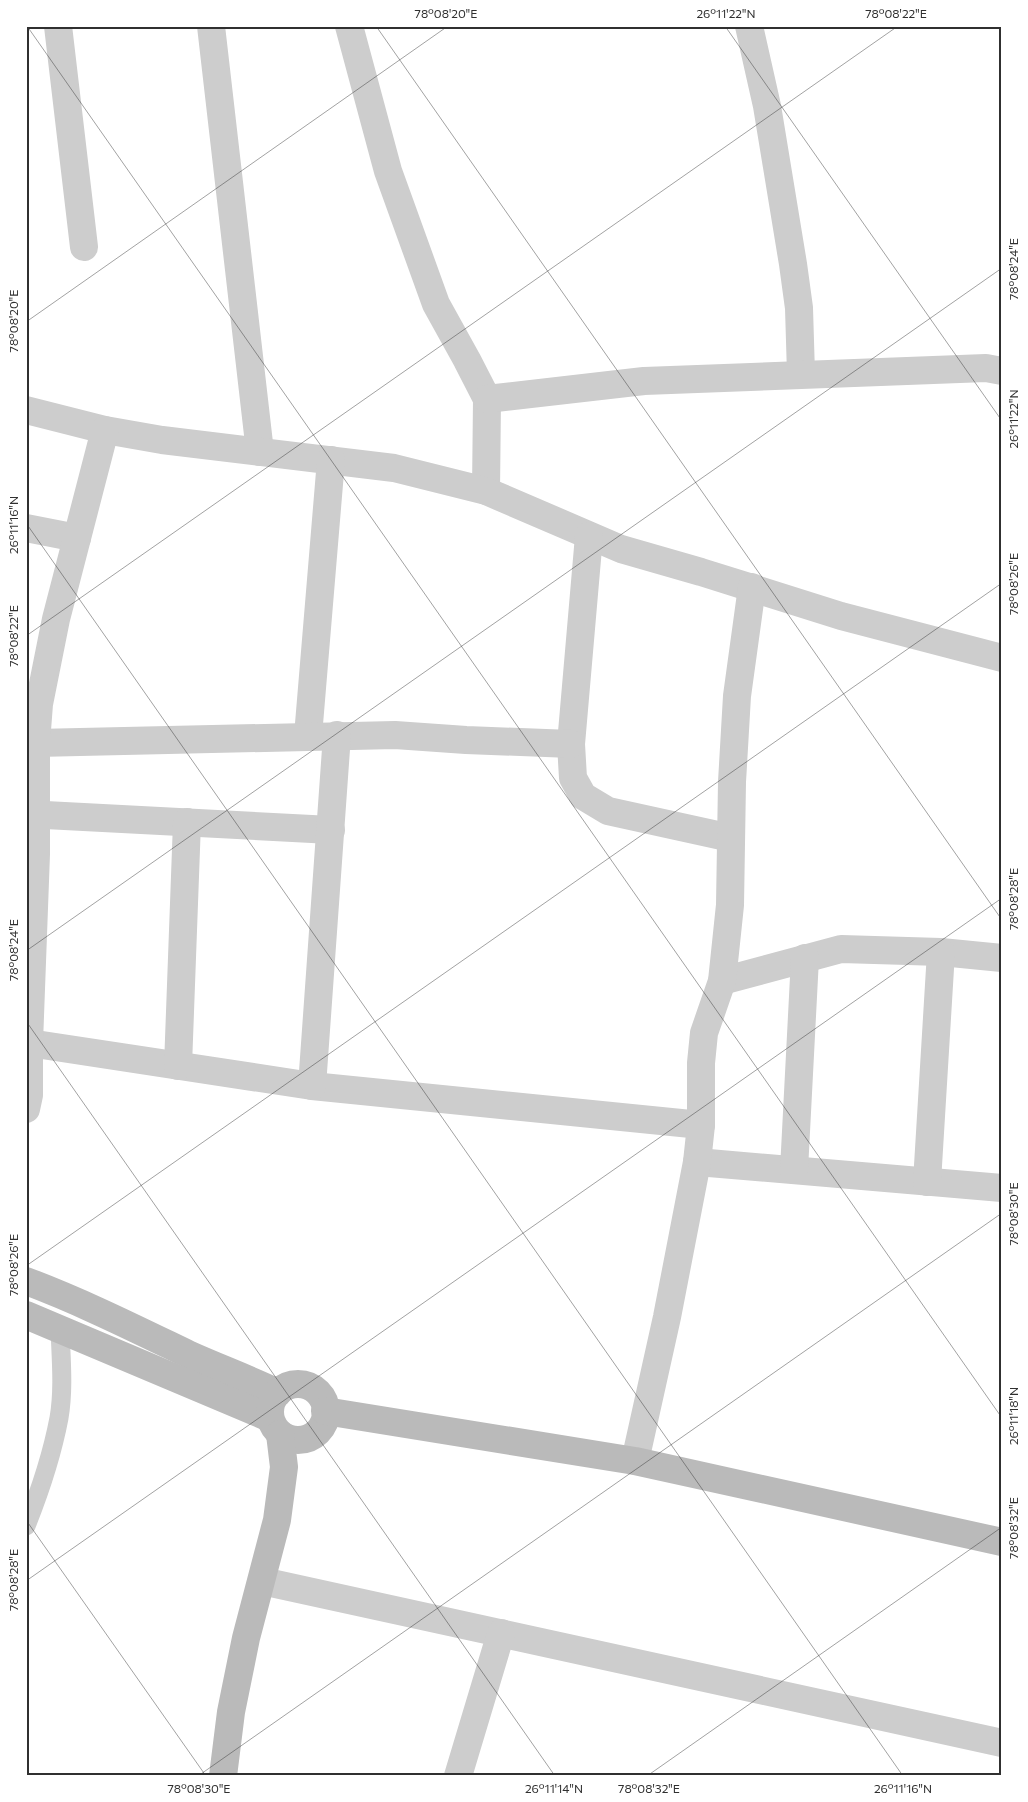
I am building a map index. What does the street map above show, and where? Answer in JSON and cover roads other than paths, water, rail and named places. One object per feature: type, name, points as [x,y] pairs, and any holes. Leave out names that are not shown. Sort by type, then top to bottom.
[{"type":"street","points":[[58,26],[84,247]]},
{"type":"street","points":[[211,26],[260,452]]},
{"type":"street","points":[[349,26],[388,172],[436,304],[487,399],[486,491]]},
{"type":"street","points":[[749,26],[768,106],[793,264],[799,308],[801,374]]},
{"type":"street","points":[[487,399],[644,380],[986,368],[1002,371]]},
{"type":"street","points":[[26,410],[105,430],[162,440],[394,468],[486,491],[621,549],[752,587],[841,616],[1002,658]]},
{"type":"street","points":[[26,1109],[29,1095],[32,814],[38,704],[36,666],[56,619],[105,430]]},
{"type":"street","points":[[308,736],[331,460]]},
{"type":"street","points":[[26,528],[77,538]]},
{"type":"street","points":[[589,536],[571,744],[573,778],[584,796],[608,811],[731,838]]},
{"type":"street","points":[[635,1461],[667,1317],[697,1162],[704,1032],[722,981],[730,905],[732,782],[737,696],[752,587]]},
{"type":"street","points":[[312,1086],[337,735]]},
{"type":"street","points":[[36,743],[395,735],[571,744]]},
{"type":"street","points":[[32,814],[330,830]]},
{"type":"street","points":[[178,1066],[187,822]]},
{"type":"street","points":[[722,981],[841,950],[941,952],[1002,958]]},
{"type":"street","points":[[927,1182],[941,952]]},
{"type":"street","points":[[794,1170],[805,958]]},
{"type":"street","points":[[29,1043],[312,1086],[700,1125]]},
{"type":"street","points":[[697,1162],[1002,1188]]},
{"type":"street","points":[[26,1281],[57,1293],[215,1366],[246,1378],[276,1415],[288,1438],[306,1439],[314,1435],[324,1420],[324,1402],[312,1388],[294,1384],[285,1387],[276,1415],[284,1467],[282,1487],[277,1520],[246,1638],[231,1712],[223,1776]]},
{"type":"street","points":[[26,1315],[276,1415]]},
{"type":"street","points":[[325,1411],[635,1461],[1002,1542]]},
{"type":"street","points":[[262,1581],[1002,1743]]},
{"type":"street","points":[[458,1776],[501,1633]]},
{"type":"lane","points":[[26,1526],[41,1488],[59,1417],[62,1374],[60,1329]]}]
